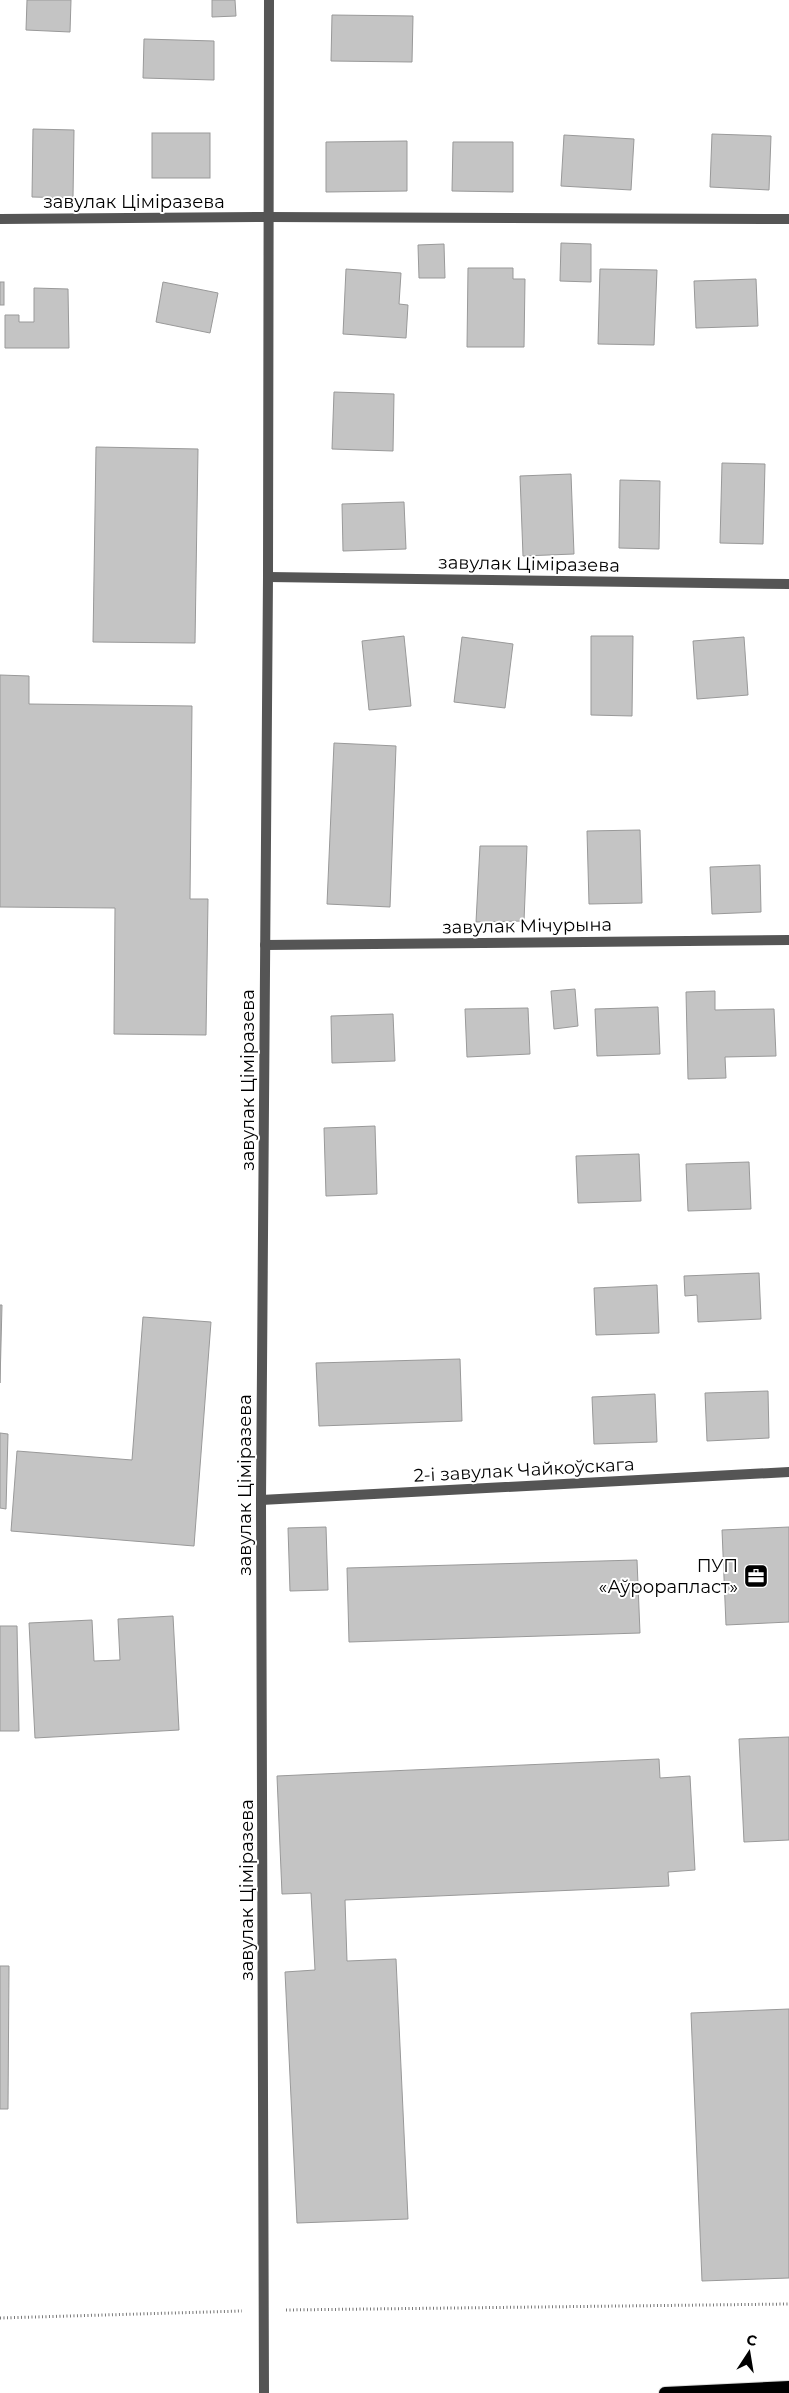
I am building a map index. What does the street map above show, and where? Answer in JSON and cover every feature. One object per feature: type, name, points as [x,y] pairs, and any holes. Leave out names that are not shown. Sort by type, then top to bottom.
[{"type":"main road","points":[[665,2393],[789,2387]]},
{"type":"street","name":"завулак Ціміразева","points":[[264,2393],[266,2310],[261,1500],[268,577],[269,0]]},
{"type":"street","name":"завулак Ціміразева","points":[[0,219],[268,217],[789,219]]},
{"type":"street","name":"завулак Ціміразева","points":[[268,577],[789,584]]},
{"type":"street","name":"завулак Мічурына","points":[[265,945],[789,940]]},
{"type":"street","name":"2-і завулак Чайкоўскага","points":[[261,1500],[789,1472]]},
{"type":"path","points":[[0,2318],[266,2310],[789,2304]]},
{"type":"building","points":[[27,0],[71,0],[70,32],[26,30]]},
{"type":"building","points":[[212,0],[235,0],[236,16],[212,17]]},
{"type":"building","points":[[332,15],[413,16],[412,62],[331,61]]},
{"type":"building","points":[[144,39],[214,41],[214,80],[143,78]]},
{"type":"building","points":[[33,129],[74,130],[73,198],[32,197]]},
{"type":"building","points":[[152,133],[210,133],[210,178],[152,178]]},
{"type":"building","points":[[712,134],[771,136],[769,190],[710,187]]},
{"type":"building","points":[[564,135],[634,139],[631,190],[561,186]]},
{"type":"building","points":[[407,141],[407,191],[326,192],[326,142]]},
{"type":"building","points":[[453,142],[513,142],[513,192],[452,191]]},
{"type":"building","points":[[561,243],[591,244],[591,282],[560,281]]},
{"type":"building","points":[[444,244],[445,278],[419,278],[418,245]]},
{"type":"building","points":[[468,268],[513,268],[513,279],[525,279],[524,347],[467,347]]},
{"type":"building","points":[[346,269],[401,273],[399,304],[408,305],[406,338],[343,334]]},
{"type":"building","points":[[600,269],[657,270],[654,345],[598,344]]},
{"type":"building","points":[[756,279],[758,326],[696,328],[694,281]]},
{"type":"building","points":[[0,282],[4,282],[4,305],[0,305]]},
{"type":"building","points":[[163,282],[218,293],[210,333],[156,322]]},
{"type":"building","points":[[34,288],[68,289],[69,348],[5,348],[5,315],[19,315],[19,322],[34,322]]},
{"type":"building","points":[[334,392],[394,394],[393,451],[332,449]]},
{"type":"building","points":[[96,447],[198,449],[195,643],[93,642]]},
{"type":"building","points":[[722,463],[765,464],[763,544],[720,543]]},
{"type":"building","points":[[571,474],[574,554],[523,556],[520,476]]},
{"type":"building","points":[[620,480],[660,481],[659,549],[619,548]]},
{"type":"building","points":[[404,502],[406,549],[343,551],[342,504]]},
{"type":"building","points":[[404,636],[411,706],[369,710],[362,641]]},
{"type":"building","points":[[591,636],[633,636],[632,716],[591,715]]},
{"type":"building","points":[[462,637],[513,644],[505,708],[454,702]]},
{"type":"building","points":[[744,637],[748,695],[697,699],[693,641]]},
{"type":"building","points":[[0,675],[29,676],[29,704],[192,706],[190,899],[208,899],[206,1035],[114,1034],[115,908],[0,907]]},
{"type":"building","points":[[334,743],[396,746],[390,907],[327,904]]},
{"type":"building","points":[[640,830],[642,903],[589,904],[587,831]]},
{"type":"building","points":[[480,846],[527,846],[524,921],[476,922]]},
{"type":"building","points":[[760,865],[761,912],[712,914],[710,867]]},
{"type":"building","points":[[575,989],[578,1026],[554,1029],[551,991]]},
{"type":"building","points":[[715,991],[715,1010],[774,1009],[776,1056],[725,1057],[726,1078],[688,1079],[686,992]]},
{"type":"building","points":[[658,1007],[660,1054],[597,1056],[595,1009]]},
{"type":"building","points":[[528,1008],[530,1054],[467,1057],[465,1009]]},
{"type":"building","points":[[393,1014],[395,1061],[332,1063],[331,1016]]},
{"type":"building","points":[[375,1126],[377,1194],[326,1196],[324,1128]]},
{"type":"building","points":[[639,1154],[641,1201],[578,1203],[576,1156]]},
{"type":"building","points":[[749,1162],[751,1209],[688,1211],[686,1164]]},
{"type":"building","points":[[759,1273],[761,1319],[698,1322],[697,1295],[685,1296],[684,1276]]},
{"type":"building","points":[[657,1285],[659,1333],[596,1335],[594,1288]]},
{"type":"building","points":[[0,1305],[2,1305],[0,1383]]},
{"type":"building","points":[[143,1317],[211,1322],[194,1546],[11,1531],[17,1451],[132,1460]]},
{"type":"building","points":[[460,1359],[462,1421],[319,1426],[316,1363]]},
{"type":"building","points":[[768,1391],[769,1438],[707,1441],[705,1393]]},
{"type":"building","points":[[655,1394],[657,1442],[594,1444],[592,1397]]},
{"type":"building","points":[[0,1433],[8,1434],[6,1509],[0,1508]]},
{"type":"building","points":[[326,1527],[328,1590],[290,1591],[288,1528]]},
{"type":"building","name":"ПУП «Аўрорапласт»","points":[[789,1527],[789,1622],[726,1625],[722,1530]]},
{"type":"building","points":[[637,1560],[640,1633],[349,1642],[347,1568]]},
{"type":"building","points":[[173,1616],[179,1730],[35,1738],[29,1623],[92,1620],[94,1661],[120,1660],[118,1619]]},
{"type":"building","points":[[0,1626],[17,1626],[19,1731],[0,1731]]},
{"type":"building","points":[[789,1737],[789,1840],[744,1842],[739,1739]]},
{"type":"building","points":[[659,1759],[660,1778],[690,1776],[695,1870],[668,1872],[669,1886],[345,1900],[347,1961],[396,1959],[408,2219],[297,2223],[285,1972],[315,1970],[311,1893],[282,1894],[277,1776]]},
{"type":"building","points":[[0,1966],[9,1966],[8,2109],[0,2109]]},
{"type":"building","points":[[789,2009],[789,2278],[702,2281],[691,2013]]},
{"type":"place","name":"ПУП «Аўрорапласт»","points":[[756,1576]]}]
